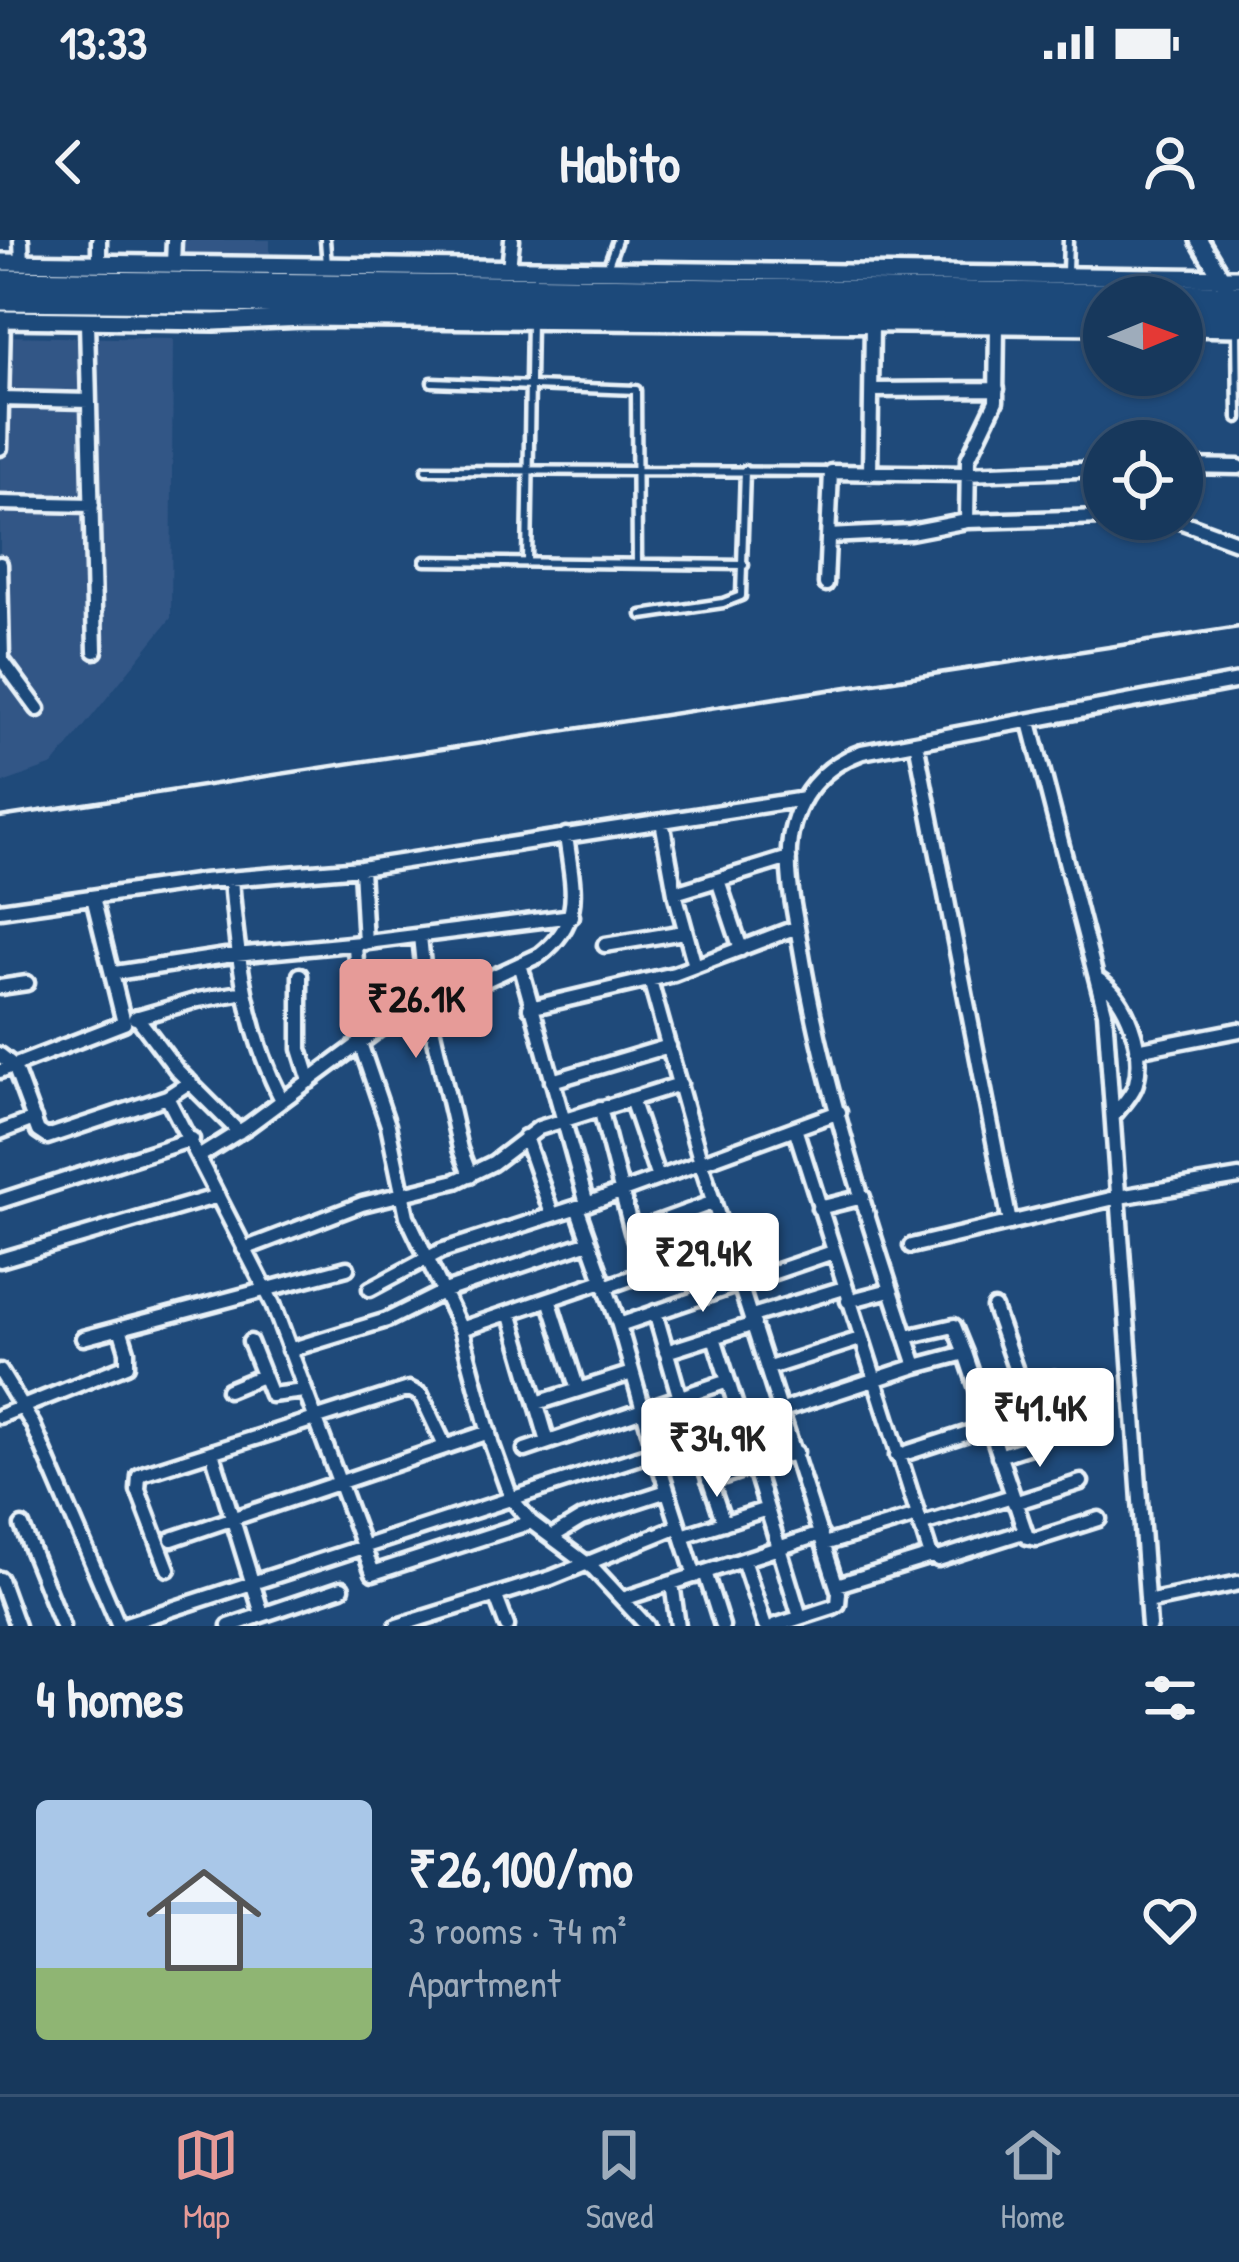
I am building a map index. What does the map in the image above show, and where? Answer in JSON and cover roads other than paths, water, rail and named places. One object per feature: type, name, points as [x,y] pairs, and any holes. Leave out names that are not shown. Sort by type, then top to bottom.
[{"type":"highway","points":[[0,281],[1235,303]]},
{"type":"highway","points":[[1203,307],[1235,303]]},
{"type":"highway","points":[[1,312],[1083,310]]},
{"type":"street","points":[[22,240],[22,263]]},
{"type":"street","points":[[99,240],[100,263]]},
{"type":"street","points":[[173,264],[174,240]]},
{"type":"street","points":[[509,268],[512,240]]},
{"type":"street","points":[[1199,240],[1235,303]]},
{"type":"street","points":[[0,262],[1067,276],[1235,303]]},
{"type":"street","points":[[1203,317],[1235,303]]},
{"type":"street","points":[[0,448],[1,312],[87,322],[531,320],[1083,326]]},
{"type":"street","points":[[87,322],[95,651]]},
{"type":"street","points":[[870,474],[872,323]]},
{"type":"street","points":[[968,520],[968,459],[998,389],[997,325]]},
{"type":"street","points":[[871,390],[998,389]]},
{"type":"street","points":[[0,399],[89,401]]},
{"type":"street","points":[[1203,466],[1239,466]]},
{"type":"street","points":[[826,584],[831,472],[1083,470]]},
{"type":"street","points":[[0,503],[92,505]]},
{"type":"street","points":[[828,536],[910,532],[968,520],[1083,517]]},
{"type":"street","points":[[1203,530],[1239,544]]},
{"type":"street","points":[[0,564],[3,669],[38,709]]},
{"type":"street","points":[[916,1366],[863,1197],[806,983],[788,858],[794,820],[817,779],[846,758],[1239,681]]},
{"type":"street","points":[[1030,722],[1099,980],[1149,1626]]},
{"type":"street","points":[[916,742],[1010,1222]]},
{"type":"street","points":[[0,910],[231,879],[361,868],[804,799]]},
{"type":"street","points":[[662,821],[695,966]]},
{"type":"street","points":[[200,1156],[379,1029],[557,942],[572,916],[566,835]]},
{"type":"street","points":[[675,893],[788,858]]},
{"type":"street","points":[[361,868],[360,1043],[388,1125],[413,1234],[461,1329],[511,1498],[531,1522],[589,1564],[647,1626]]},
{"type":"street","points":[[231,879],[245,992],[262,1059],[282,1100]]},
{"type":"street","points":[[718,880],[741,949]]},
{"type":"street","points":[[93,897],[131,1020],[239,1132]]},
{"type":"street","points":[[115,974],[238,954],[572,916]]},
{"type":"street","points":[[530,1008],[650,980],[797,927]]},
{"type":"street","points":[[604,945],[684,932]]},
{"type":"street","points":[[420,936],[427,1005],[470,1175]]},
{"type":"street","points":[[520,964],[563,1119],[589,1241],[619,1324],[680,1531],[722,1626]]},
{"type":"street","points":[[300,975],[300,1049],[310,1081]]},
{"type":"street","points":[[650,980],[701,1162],[837,1585],[838,1604],[769,1626],[742,1560]]},
{"type":"street","points":[[1099,980],[1121,1000],[1137,1050],[1136,1085],[1113,1117]]},
{"type":"street","points":[[0,987],[27,983]]},
{"type":"street","points":[[7,1068],[131,1020],[197,1000],[245,992]]},
{"type":"street","points":[[1137,1050],[1239,1030]]},
{"type":"street","points":[[552,1081],[669,1046]]},
{"type":"street","points":[[0,1055],[42,1135],[54,1136],[167,1097],[190,1082]]},
{"type":"street","points":[[244,1249],[362,1204],[470,1175],[563,1119],[680,1084]]},
{"type":"street","points":[[167,1097],[265,1288],[369,1568],[378,1574],[531,1522]]},
{"type":"street","points":[[632,1099],[658,1178]]},
{"type":"street","points":[[600,1108],[647,1273]]},
{"type":"street","points":[[370,1289],[426,1258],[839,1112]]},
{"type":"street","points":[[0,1132],[34,1119]]},
{"type":"street","points":[[795,1128],[931,1556]]},
{"type":"street","points":[[525,1138],[552,1214]]},
{"type":"street","points":[[0,1201],[191,1139]]},
{"type":"street","points":[[911,1246],[1119,1197],[1239,1177]]},
{"type":"street","points":[[0,1260],[218,1196]]},
{"type":"street","points":[[819,1208],[863,1197]]},
{"type":"street","points":[[632,1232],[714,1202]]},
{"type":"street","points":[[674,1216],[700,1298]]},
{"type":"street","points":[[290,1350],[387,1320],[445,1292],[589,1241]]},
{"type":"street","points":[[619,1324],[833,1252]]},
{"type":"street","points":[[461,1329],[687,1258]]},
{"type":"street","points":[[83,1338],[347,1268]]},
{"type":"street","points":[[667,1352],[753,1320],[846,1294],[890,1290]]},
{"type":"street","points":[[549,1299],[578,1390]]},
{"type":"street","points":[[994,1308],[1039,1437],[1033,1444],[999,1456]]},
{"type":"street","points":[[510,1312],[548,1442]]},
{"type":"street","points":[[655,1312],[679,1395]]},
{"type":"street","points":[[906,1336],[949,1324],[958,1331],[1023,1532],[1036,1539],[1099,1519]]},
{"type":"street","points":[[0,1416],[127,1365],[120,1328]]},
{"type":"street","points":[[714,1336],[741,1422]]},
{"type":"street","points":[[769,1368],[860,1339]]},
{"type":"street","points":[[250,1342],[271,1395],[304,1391]]},
{"type":"street","points":[[2,1379],[22,1407],[120,1626],[782,1408],[965,1353]]},
{"type":"street","points":[[537,1403],[632,1373]]},
{"type":"street","points":[[228,1390],[262,1376]]},
{"type":"street","points":[[981,1400],[1054,1378]]},
{"type":"street","points":[[525,1450],[728,1381]]},
{"type":"street","points":[[168,1569],[138,1490],[139,1476],[409,1389],[421,1395],[446,1446]]},
{"type":"street","points":[[898,1456],[990,1426]]},
{"type":"street","points":[[172,1539],[488,1432]]},
{"type":"street","points":[[695,1438],[724,1523]]},
{"type":"street","points":[[212,1452],[262,1614]]},
{"type":"street","points":[[710,1481],[796,1452]]},
{"type":"street","points":[[754,1466],[800,1617]]},
{"type":"street","points":[[623,1599],[778,1548],[919,1521],[1081,1482]]},
{"type":"street","points":[[553,1536],[581,1519],[668,1491]]},
{"type":"street","points":[[397,1626],[496,1597],[680,1531],[767,1509]]},
{"type":"street","points":[[22,1526],[62,1626]]},
{"type":"street","points":[[837,1585],[1023,1532]]},
{"type":"street","points":[[672,1583],[678,1626]]},
{"type":"street","points":[[1147,1602],[1239,1583]]},
{"type":"street","points":[[1,1584],[17,1626]]},
{"type":"street","points":[[229,1626],[342,1588]]},
{"type":"street","points":[[496,1597],[507,1626]]},
{"type":"lane","points":[[325,240],[326,265]]},
{"type":"lane","points":[[606,269],[616,240]]},
{"type":"lane","points":[[1067,276],[1068,240]]},
{"type":"lane","points":[[1235,303],[1238,418]]},
{"type":"lane","points":[[526,562],[531,320]]},
{"type":"lane","points":[[432,382],[636,390],[637,563]]},
{"type":"lane","points":[[426,470],[831,472]]},
{"type":"lane","points":[[642,615],[734,601],[744,588],[745,470]]},
{"type":"lane","points":[[425,561],[744,565]]},
{"type":"railway","points":[[0,817],[1239,627]]}]
